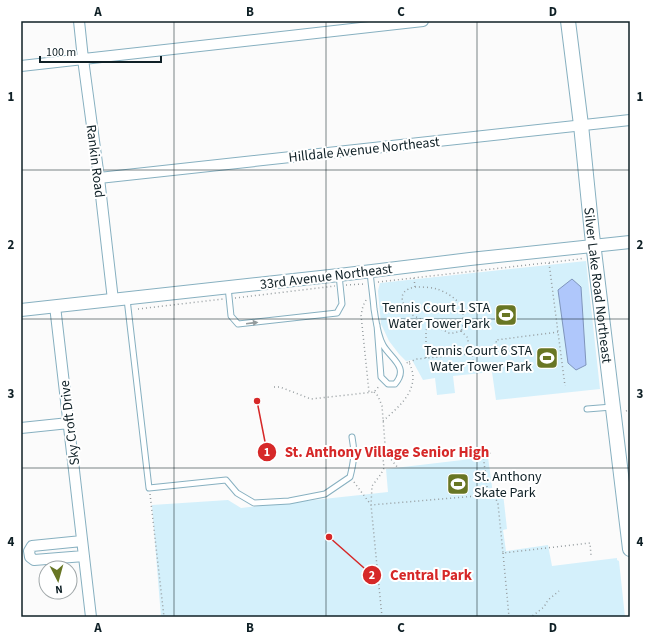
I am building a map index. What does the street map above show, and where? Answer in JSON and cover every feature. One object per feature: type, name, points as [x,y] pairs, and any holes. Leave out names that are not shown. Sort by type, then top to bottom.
[{"type":"main road","name":"Silver Lake Road Northeast","points":[[568,21],[594,246],[619,409],[627,488],[630,549]]},
{"type":"street","name":"Rankin Road","points":[[79,21],[113,300]]},
{"type":"street","points":[[21,66],[423,21]]},
{"type":"street","name":"Hilldale Avenue Northeast","points":[[99,178],[630,120]]},
{"type":"street","name":"33rd Avenue Northeast","points":[[21,310],[113,300],[228,293],[339,281],[369,280],[594,246],[630,242]]},
{"type":"street","name":"Sky Croft Drive","points":[[56,306],[91,617]]},
{"type":"street","points":[[21,428],[69,423]]},
{"type":"street","points":[[82,541],[32,546],[29,551],[30,557],[34,560],[84,556]]},
{"type":"lane","points":[[369,280],[376,325],[381,377],[388,384],[395,384],[400,379],[401,370],[396,361],[382,344],[376,325]]},
{"type":"lane","points":[[228,293],[231,316],[238,324],[337,313],[342,304],[339,281]]},
{"type":"lane","points":[[127,299],[149,488],[226,480],[237,493],[254,503],[289,501],[325,494],[350,477],[354,452],[352,437]]},
{"type":"lane","points":[[587,409],[619,409]]},
{"type":"path","points":[[138,309],[228,293],[339,281],[364,284],[369,280],[414,278],[583,258]]},
{"type":"path","points":[[549,263],[565,386]]},
{"type":"path","points":[[414,278],[415,288]]},
{"type":"path","points":[[364,284],[369,280]]},
{"type":"path","points":[[425,287],[437,289],[449,295],[463,309],[463,329],[461,331],[449,333],[412,315],[402,301],[402,296],[410,288],[425,287]]},
{"type":"path","points":[[368,297],[363,306],[361,315],[369,392]]},
{"type":"path","points":[[426,358],[426,330],[428,322]]},
{"type":"path","points":[[461,331],[467,337],[470,354],[473,360]]},
{"type":"path","points":[[493,352],[497,349],[496,340],[558,332]]},
{"type":"path","points":[[630,341],[630,348]]},
{"type":"path","points":[[398,366],[417,359],[470,354]]},
{"type":"path","points":[[383,421],[400,405],[410,391],[413,378],[409,362]]},
{"type":"path","points":[[374,392],[384,381]]},
{"type":"path","points":[[274,387],[280,387],[311,399],[374,392],[378,396],[382,406],[386,453],[398,468]]},
{"type":"path","points":[[619,409],[630,409]]},
{"type":"path","points":[[382,617],[371,505],[372,486],[384,468],[383,458],[386,453]]},
{"type":"path","points":[[488,495],[483,454],[492,453]]},
{"type":"path","points":[[350,477],[371,505]]},
{"type":"path","points":[[149,488],[164,617]]},
{"type":"path","points":[[371,505],[488,495],[492,495],[496,498],[498,504],[509,617]]},
{"type":"path","points":[[503,553],[590,543],[591,556]]},
{"type":"path","points":[[530,617],[544,607],[548,600],[560,591]]},
{"type":"shaded area","points":[[586,261],[600,389],[496,400],[492,372],[453,376],[455,393],[437,395],[435,378],[423,380],[412,360],[406,361],[389,341],[381,324],[378,291],[380,283]]},
{"type":"shaded area","points":[[488,457],[493,494],[503,493],[507,529],[503,530],[506,551],[548,545],[552,566],[617,558],[619,561],[625,617],[161,617],[152,505],[228,500],[241,508],[388,492],[386,469]]},
{"type":"water","points":[[572,279],[581,287],[586,365],[576,370],[568,363],[558,290]]},
{"type":"place","name":"Tennis Court 1 STA Water Tower Park","points":[[506,315]]},
{"type":"place","name":"Tennis Court 6 STA Water Tower Park","points":[[547,358]]},
{"type":"place","name":"St. Anthony Village Senior High","points":[[257,401]]},
{"type":"place","name":"St. Anthony Skate Park","points":[[458,484]]},
{"type":"place","name":"Central Park","points":[[329,537]]}]
